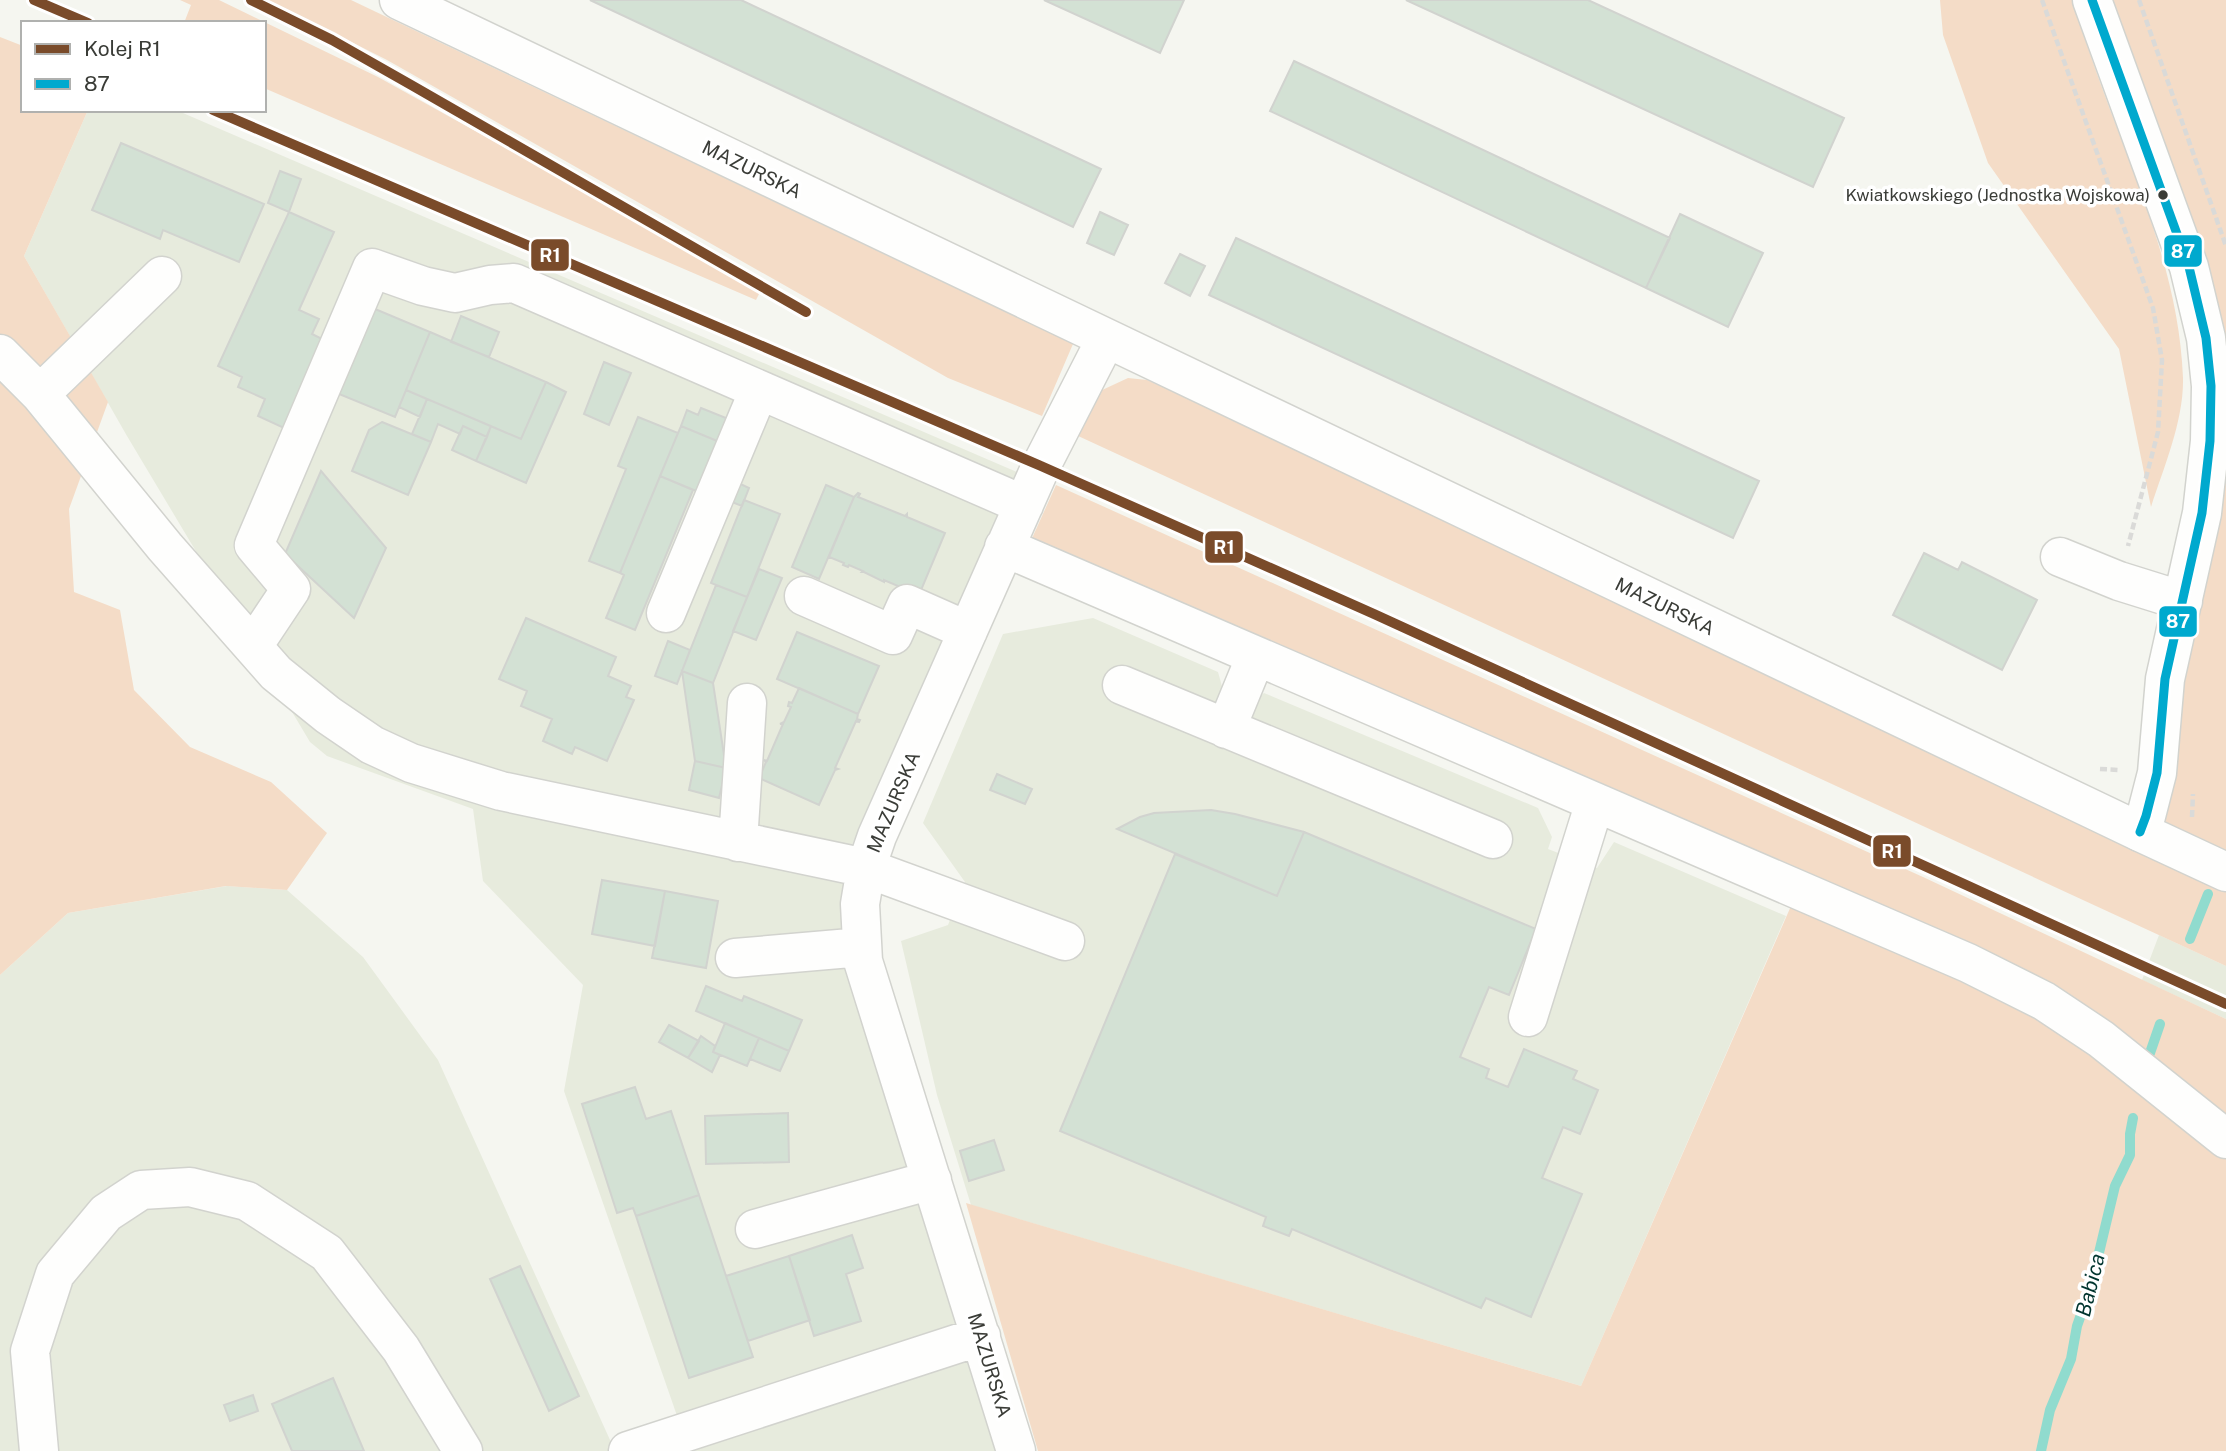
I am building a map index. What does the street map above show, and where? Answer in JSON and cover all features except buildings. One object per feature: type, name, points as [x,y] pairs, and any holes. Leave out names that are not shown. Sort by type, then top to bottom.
[{"type":"street","name":"MAZURSKA","points":[[399,0],[2226,872]]},
{"type":"street","points":[[2092,0],[2189,267],[2206,338],[2211,386],[2210,441],[2202,513],[2165,679],[2157,773],[2140,832]]},
{"type":"street","points":[[253,646],[291,589],[254,545],[372,268],[423,286],[455,293],[514,283],[1024,505]]},
{"type":"street","points":[[40,394],[162,276]]},
{"type":"street","name":"MAZURSKA","points":[[1016,1451],[863,961],[860,904],[866,868],[877,836],[1055,436],[1106,339]]},
{"type":"street","points":[[0,354],[40,394],[166,547],[275,673],[328,715],[372,745],[411,763],[501,791],[866,868],[1065,941]]},
{"type":"street","points":[[666,613],[759,390]]},
{"type":"street","points":[[1004,547],[1968,963],[2044,1001],[2101,1039],[2226,1139]]},
{"type":"street","points":[[2060,557],[2119,581],[2183,600]]},
{"type":"street","points":[[804,596],[893,635],[907,604],[968,631]]},
{"type":"street","points":[[1226,729],[1256,656]]},
{"type":"street","points":[[1122,685],[1493,839]]},
{"type":"street","points":[[738,842],[747,703]]},
{"type":"street","points":[[1528,1017],[1595,802]]},
{"type":"street","points":[[735,958],[862,947]]},
{"type":"street","points":[[755,1229],[932,1180]]},
{"type":"street","points":[[38,1451],[30,1352],[55,1274],[106,1213],[141,1190],[190,1187],[247,1201],[327,1253],[401,1349],[463,1451]]},
{"type":"street","points":[[628,1451],[981,1336]]},
{"type":"path","points":[[2042,0],[2153,308],[2162,360],[2158,432],[2119,581]]},
{"type":"path","points":[[2139,0],[2226,246]]},
{"type":"shaded area","points":[[180,0],[219,0],[262,21],[185,21],[191,5]]},
{"type":"shaded area","points":[[268,0],[351,0],[1073,344],[1042,416],[948,378],[387,60]]},
{"type":"shaded area","points":[[1940,0],[2072,0],[2163,259],[2181,348],[2183,378],[2180,410],[2151,507],[2119,349],[1988,163],[1943,35]]},
{"type":"shaded area","points":[[2092,0],[2226,0],[2226,852],[2146,816],[2211,386]]},
{"type":"shaded area","points":[[266,23],[378,77],[562,179],[760,292],[756,300],[266,89]]},
{"type":"shaded area","points":[[0,37],[21,45],[21,112],[87,112],[24,256],[108,402],[69,509],[74,592],[120,610],[134,690],[190,747],[271,782],[327,833],[287,890],[226,886],[68,913],[0,975]]},
{"type":"shaded area","points":[[87,112],[181,112],[1019,473],[852,845],[845,864],[841,925],[846,972],[937,1255],[996,1451],[628,1451],[683,1433],[564,1091],[583,985],[483,881],[473,809],[327,756],[310,742],[127,436],[24,256]]},
{"type":"shaded area","points":[[1128,378],[1147,380],[1165,388],[2226,892],[2226,966],[1076,435],[1100,391]]},
{"type":"shaded area","points":[[1056,485],[1923,877],[2226,1019],[2226,1451],[1038,1451],[966,1203],[1581,1386],[1798,890],[1024,556]]},
{"type":"shaded area","points":[[1093,618],[1218,672],[1223,690],[1253,703],[1264,693],[1538,808],[1552,837],[1548,849],[1597,868],[1614,842],[1786,916],[1581,1386],[971,1205],[937,1095],[901,941],[948,925],[965,882],[923,823],[1003,634]]},
{"type":"shaded area","points":[[227,886],[287,890],[363,957],[438,1060],[615,1451],[0,1451],[0,975],[68,913]]},
{"type":"shaded area","points":[[2159,935],[2226,966],[2226,1019],[2142,980]]},
{"type":"waterway","name":"Babica","points":[[2190,939],[2208,894]]},
{"type":"waterway","name":"Babica","points":[[2150,1053],[2160,1024]]},
{"type":"waterway","name":"Babica","points":[[2041,1451],[2050,1410],[2071,1359],[2077,1326],[2091,1286],[2115,1186],[2130,1155],[2133,1118]]},
{"type":"rail line","name":"R1","points":[[34,0],[83,21]]},
{"type":"rail line","name":"R1","points":[[251,0],[332,40],[806,312]]},
{"type":"rail line","name":"R1","points":[[218,112],[1041,466],[1374,614],[2226,1004]]},
{"type":"transit line","name":"87","points":[[2092,0],[2189,267],[2206,338],[2211,386],[2210,441],[2202,513],[2165,679],[2157,773],[2140,832]]},
{"type":"place","name":"Kwiatkowskiego (Jednostka Wojskowa)","points":[[2163,195]]}]
